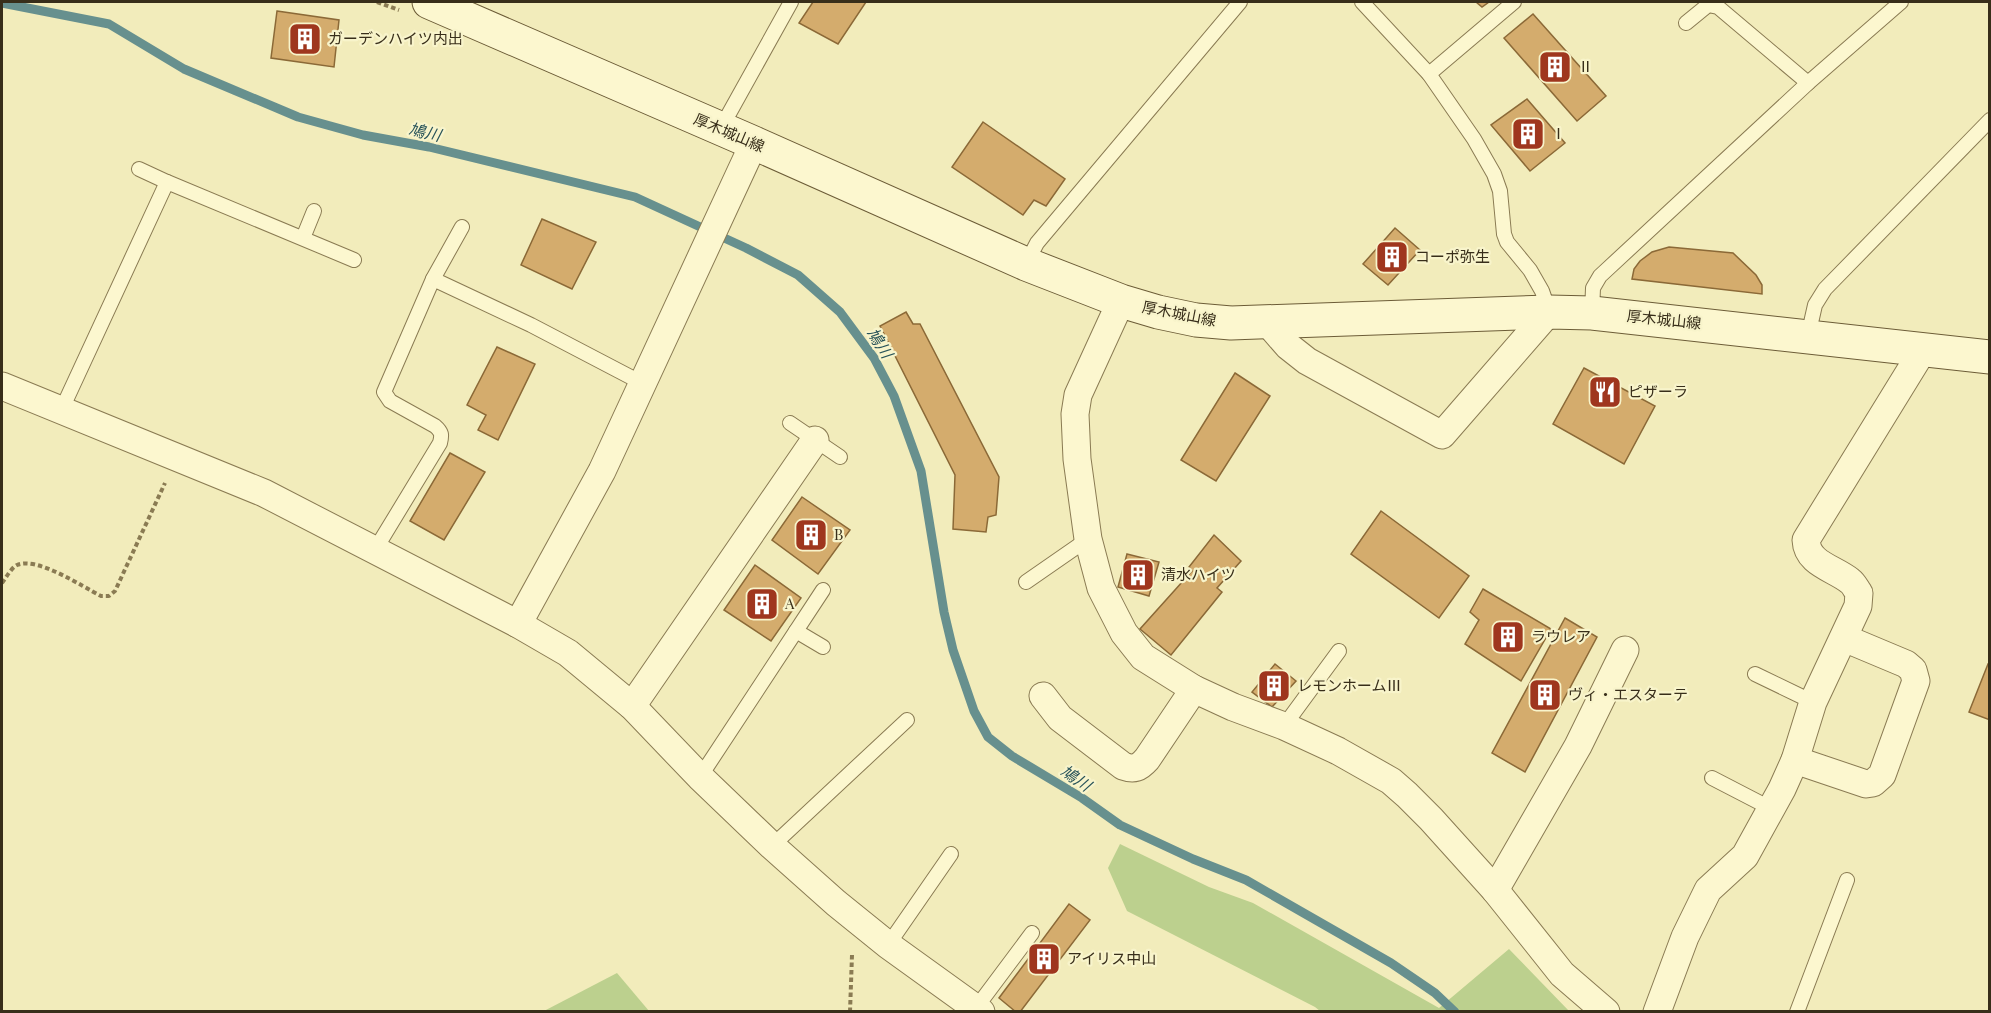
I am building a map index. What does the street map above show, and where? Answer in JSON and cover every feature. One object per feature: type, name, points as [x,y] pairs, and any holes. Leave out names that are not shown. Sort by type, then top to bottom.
[{"type":"main road","name":"厚木城山線","points":[[429,2],[1026,264],[1121,301],[1158,312],[1196,320],[1231,323],[1549,312],[1592,313],[1923,350],[1989,355]]},
{"type":"street","points":[[519,624],[602,471],[754,143]]},
{"type":"street","points":[[1121,301],[1078,395],[1075,407],[1077,459],[1088,539],[1101,588],[1124,633],[1143,657],[1194,690],[1284,726],[1338,751],[1391,781],[1423,811],[1495,890],[1562,974],[1606,1011]]},
{"type":"street","points":[[1268,322],[1288,346],[1307,361],[1442,435],[1549,312]]},
{"type":"street","points":[[1657,1011],[1685,938],[1708,890],[1744,856],[1782,789],[1795,760],[1813,702],[1858,606],[1859,593],[1851,582],[1811,557],[1806,549],[1806,540],[1923,350]]},
{"type":"street","points":[[2,386],[264,494],[519,624],[568,653],[632,706],[700,777],[772,846],[856,921],[978,1010]]},
{"type":"street","points":[[632,706],[815,440]]},
{"type":"street","points":[[1795,760],[1866,784],[1873,783],[1882,775],[1916,681],[1916,675],[1905,664],[1844,638]]},
{"type":"street","points":[[1495,890],[1578,746],[1625,650]]},
{"type":"street","points":[[1043,696],[1060,718],[1123,766],[1132,769],[1141,766],[1147,759],[1194,690]]},
{"type":"lane","points":[[720,129],[791,2]]},
{"type":"lane","points":[[1026,264],[1037,243],[1240,2]]},
{"type":"lane","points":[[1362,2],[1429,74],[1474,139],[1494,174],[1500,192],[1504,234],[1507,242],[1530,270],[1542,291],[1549,312]]},
{"type":"lane","points":[[1429,74],[1514,2]]},
{"type":"lane","points":[[1592,313],[1593,288],[1600,276],[1808,84],[1901,2]]},
{"type":"lane","points":[[1686,23],[1708,5],[1718,7],[1808,84]]},
{"type":"lane","points":[[1808,336],[1815,305],[1826,289],[1989,120]]},
{"type":"lane","points":[[139,170],[354,260]]},
{"type":"lane","points":[[61,411],[167,182]]},
{"type":"lane","points":[[303,238],[314,211]]},
{"type":"lane","points":[[375,550],[440,443],[442,436],[440,430],[435,426],[390,401],[384,392],[433,279],[462,227]]},
{"type":"lane","points":[[433,279],[531,325],[642,383]]},
{"type":"lane","points":[[790,423],[840,457]]},
{"type":"lane","points":[[1026,582],[1088,539]]},
{"type":"lane","points":[[700,777],[823,590]]},
{"type":"lane","points":[[796,631],[822,647]]},
{"type":"lane","points":[[1284,726],[1339,651]]},
{"type":"lane","points":[[1755,674],[1813,702]]},
{"type":"lane","points":[[772,846],[907,720]]},
{"type":"lane","points":[[1712,778],[1770,808]]},
{"type":"lane","points":[[888,945],[951,854]]},
{"type":"lane","points":[[1797,1011],[1847,880]]},
{"type":"lane","points":[[978,1010],[1032,933]]},
{"type":"path","points":[[2,583],[14,566],[26,564],[44,566],[101,596],[109,596],[115,591],[176,459]]},
{"type":"path","points":[[850,1011],[850,973],[856,921]]},
{"type":"green space","points":[[1120,844],[1209,887],[1253,903],[1439,1008],[1509,949],[1569,1011],[1320,1011],[1127,911],[1108,868]]},
{"type":"green space","points":[[617,973],[649,1011],[544,1011]]},
{"type":"building","points":[[813,2],[866,2],[838,44],[799,23]]},
{"type":"building","points":[[1476,2],[1489,2],[1482,7]]},
{"type":"building","name":"ガーデンハイツ内出","points":[[277,11],[339,20],[334,67],[271,58]]},
{"type":"building","name":"Ⅱ","points":[[1533,14],[1606,96],[1577,121],[1504,38]]},
{"type":"building","name":"Ⅰ","points":[[1527,99],[1565,143],[1530,171],[1491,125]]},
{"type":"building","points":[[983,122],[1065,179],[1046,206],[1034,200],[1023,215],[952,167]]},
{"type":"building","points":[[542,219],[596,242],[572,289],[521,265]]},
{"type":"building","name":"コーポ弥生","points":[[1395,228],[1420,250],[1388,285],[1363,264]]},
{"type":"building","points":[[1669,247],[1733,253],[1756,275],[1762,285],[1762,294],[1632,279],[1634,269],[1640,261],[1652,252]]},
{"type":"building","points":[[906,312],[913,324],[920,324],[999,477],[996,515],[988,517],[986,532],[953,529],[955,475],[880,326]]},
{"type":"building","points":[[497,347],[535,364],[498,440],[478,430],[486,415],[467,405]]},
{"type":"building","points":[[1584,368],[1655,406],[1624,464],[1553,424]]},
{"type":"building","points":[[1235,373],[1270,396],[1216,481],[1181,460]]},
{"type":"building","points":[[450,453],[485,472],[444,540],[410,521]]},
{"type":"building","name":"B","points":[[802,497],[850,530],[818,574],[772,540]]},
{"type":"building","points":[[1381,511],[1469,576],[1439,618],[1351,554]]},
{"type":"building","points":[[1214,535],[1241,561],[1217,588],[1222,592],[1171,655],[1140,629],[1192,571],[1189,567]]},
{"type":"building","name":"清水ハイツ","points":[[1127,554],[1159,562],[1149,596],[1118,587]]},
{"type":"building","name":"A","points":[[755,565],[801,598],[771,641],[724,610]]},
{"type":"building","name":"ラウレア","points":[[1483,589],[1551,629],[1521,681],[1465,644],[1479,620],[1470,612]]},
{"type":"building","name":"ヴィ・エスターテ","points":[[1565,618],[1597,637],[1525,772],[1492,753]]},
{"type":"building","name":"レモンホームⅢ","points":[[1275,664],[1296,681],[1272,707],[1252,692]]},
{"type":"building","points":[[1988,664],[1990,665],[1990,720],[1969,712]]},
{"type":"building","name":"アイリス中山","points":[[1069,904],[1090,920],[1020,1012],[1016,1012],[999,998]]},
{"type":"waterway","name":"鳩川","points":[[2,3],[109,24],[184,69],[298,117],[363,135],[429,147],[635,197],[746,248],[798,275],[840,312],[874,358],[894,396],[921,471],[944,612],[953,650],[974,711],[988,737],[1012,756],[1082,798],[1120,825],[1193,859],[1246,880],[1391,963],[1435,993],[1455,1012]]},
{"type":"place","name":"ガーデンハイツ内出","points":[[305,39]]},
{"type":"place","name":"Ⅱ","points":[[1555,67]]},
{"type":"place","name":"Ⅰ","points":[[1528,134]]},
{"type":"place","name":"コーポ弥生","points":[[1392,257]]},
{"type":"place","name":"ピザーラ","points":[[1605,392]]},
{"type":"place","name":"B","points":[[811,535]]},
{"type":"place","name":"清水ハイツ","points":[[1138,575]]},
{"type":"place","name":"A","points":[[762,604]]},
{"type":"place","name":"ラウレア","points":[[1508,637]]},
{"type":"place","name":"レモンホームⅢ","points":[[1274,686]]},
{"type":"place","name":"ヴィ・エスターテ","points":[[1545,695]]},
{"type":"place","name":"アイリス中山","points":[[1044,959]]}]
